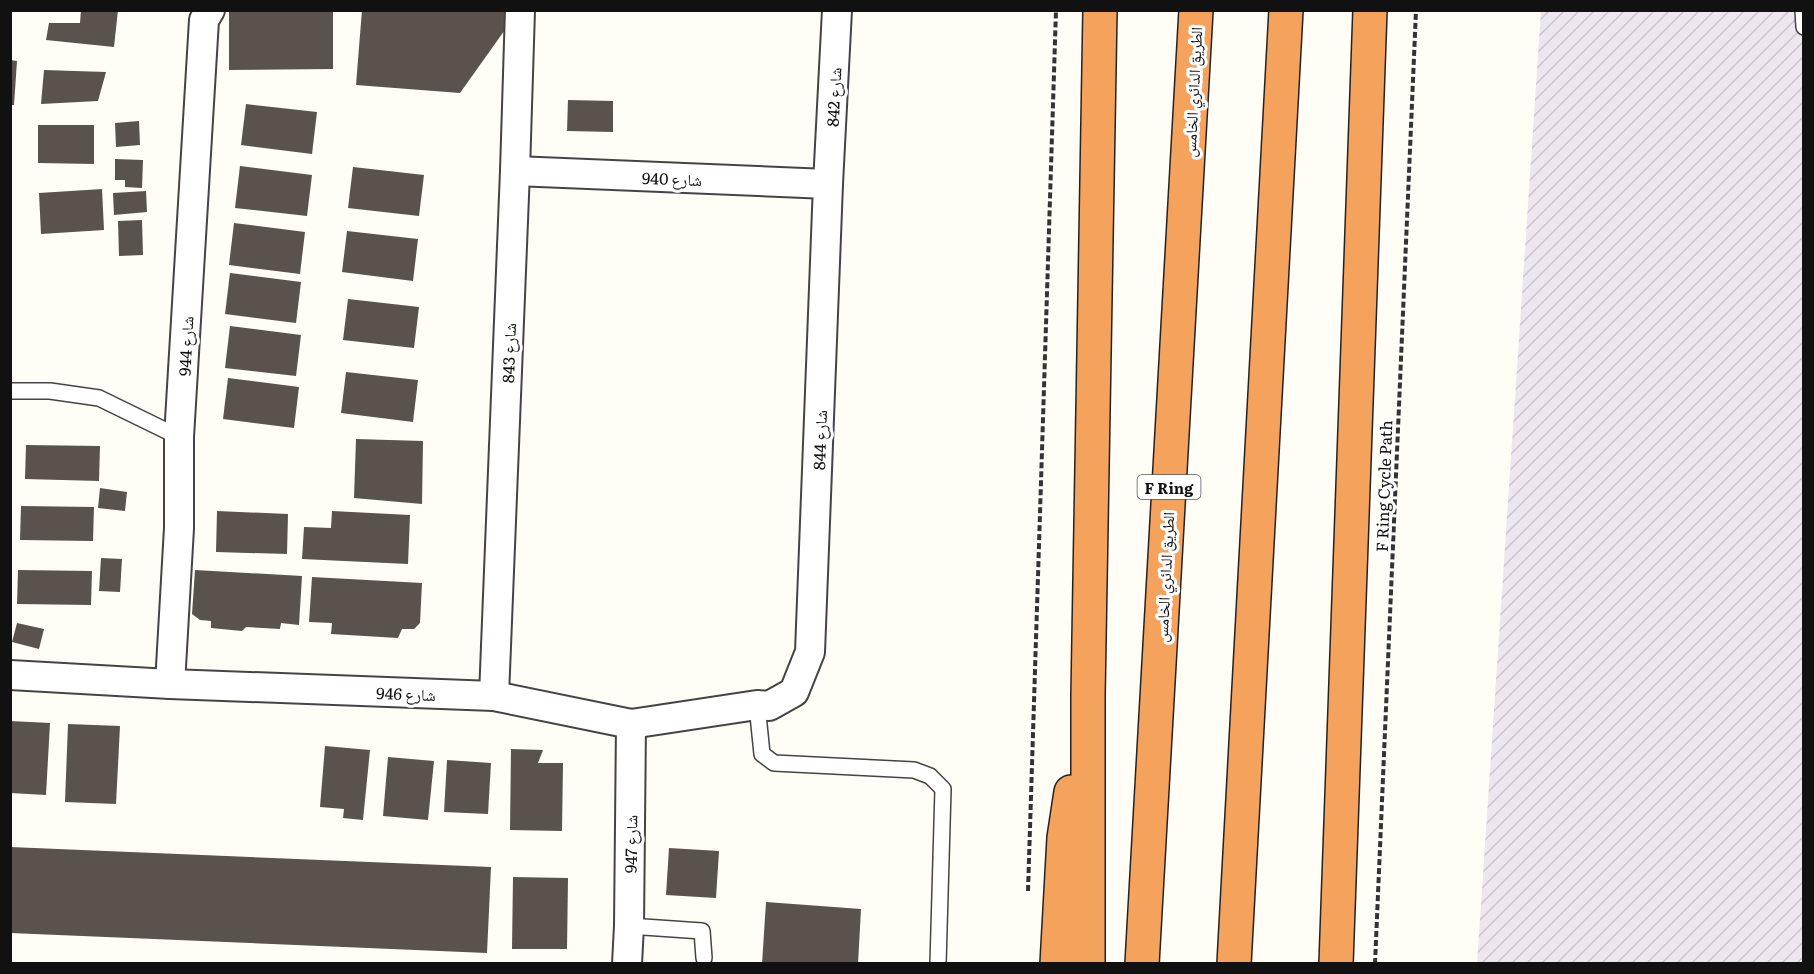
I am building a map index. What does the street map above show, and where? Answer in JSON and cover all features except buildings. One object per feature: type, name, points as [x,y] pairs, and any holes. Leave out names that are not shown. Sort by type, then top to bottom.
[{"type":"highway","points":[[1088,963],[1088,696],[1100,10]]},
{"type":"highway","name":"الطريق الدائري الخامس","points":[[1143,963],[1196,10]]},
{"type":"highway","points":[[1234,963],[1287,10]]},
{"type":"highway","points":[[1336,963],[1370,10]]},
{"type":"highway","points":[[1057,963],[1064,838],[1074,766],[1088,696]]},
{"type":"highway","points":[[1318,963],[1342,760]]},
{"type":"street","name":"شارع 944","points":[[170,684],[179,528],[179,437],[204,20],[210,10]]},
{"type":"street","name":"شارع 843","points":[[494,696],[516,171],[520,10]]},
{"type":"street","name":"شارع 842","points":[[828,184],[837,10]]},
{"type":"street","name":"شارع 940","points":[[516,171],[828,184]]},
{"type":"street","name":"شارع 844","points":[[794,692],[810,652],[828,184]]},
{"type":"street","name":"شارع 946","points":[[10,675],[170,684],[494,696],[631,724],[757,705],[769,706],[794,692]]},
{"type":"street","name":"شارع 947","points":[[627,963],[631,724]]},
{"type":"lane","points":[[1803,10],[1803,27]]},
{"type":"lane","points":[[10,391],[50,391],[99,398],[179,437]]},
{"type":"lane","points":[[757,705],[762,754],[774,763],[914,771],[930,776],[943,789],[938,963]]},
{"type":"lane","points":[[629,926],[702,931],[704,958]]},
{"type":"path","points":[[1028,892],[1056,10]]},
{"type":"path","name":"F Ring Cycle Path","points":[[1376,963],[1416,10]]},
{"type":"shaded area","points":[[1541,11],[1803,11],[1803,963],[1477,964]]}]
